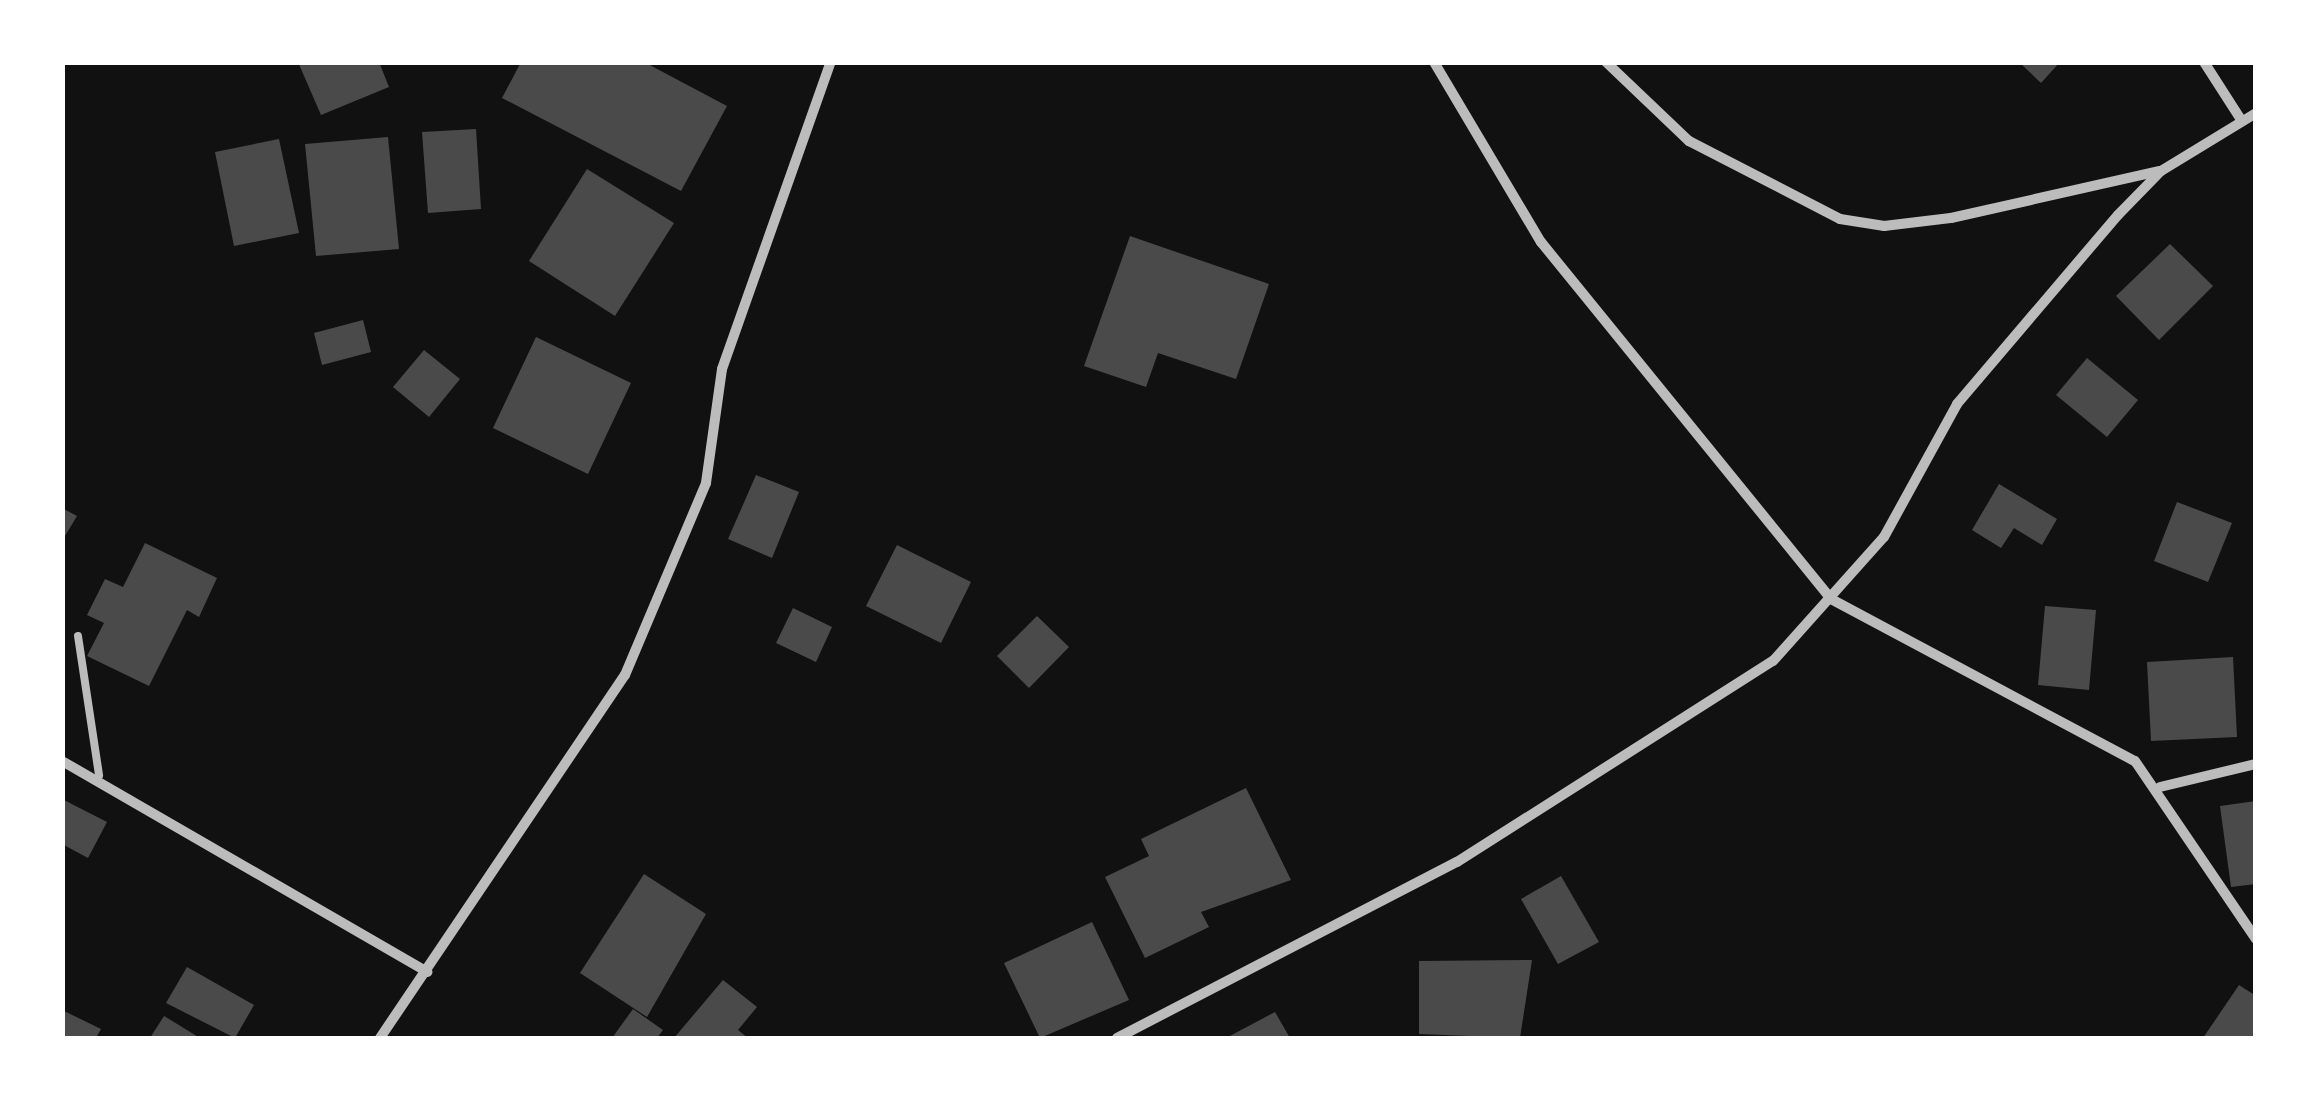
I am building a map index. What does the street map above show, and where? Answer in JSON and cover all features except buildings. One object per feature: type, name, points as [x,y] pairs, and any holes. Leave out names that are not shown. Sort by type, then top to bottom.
[{"type":"street","points":[[380,1038],[607,704],[668,580],[706,483],[722,369],[831,62]]},
{"type":"street","points":[[1434,62],[1541,242],[1831,599],[2135,762],[2160,787],[2256,939]]},
{"type":"street","points":[[1606,62],[1689,141],[1840,220],[1884,226],[1950,218],[2160,171]]},
{"type":"street","points":[[2204,62],[2240,118]]},
{"type":"street","points":[[1117,1038],[1457,862],[1728,696],[1831,599],[1884,537],[1957,404],[2160,171],[2240,118],[2256,113]]},
{"type":"street","points":[[62,761],[99,775],[428,972]]},
{"type":"street","points":[[2160,787],[2256,764]]},
{"type":"lane","points":[[78,636],[99,775]]}]
